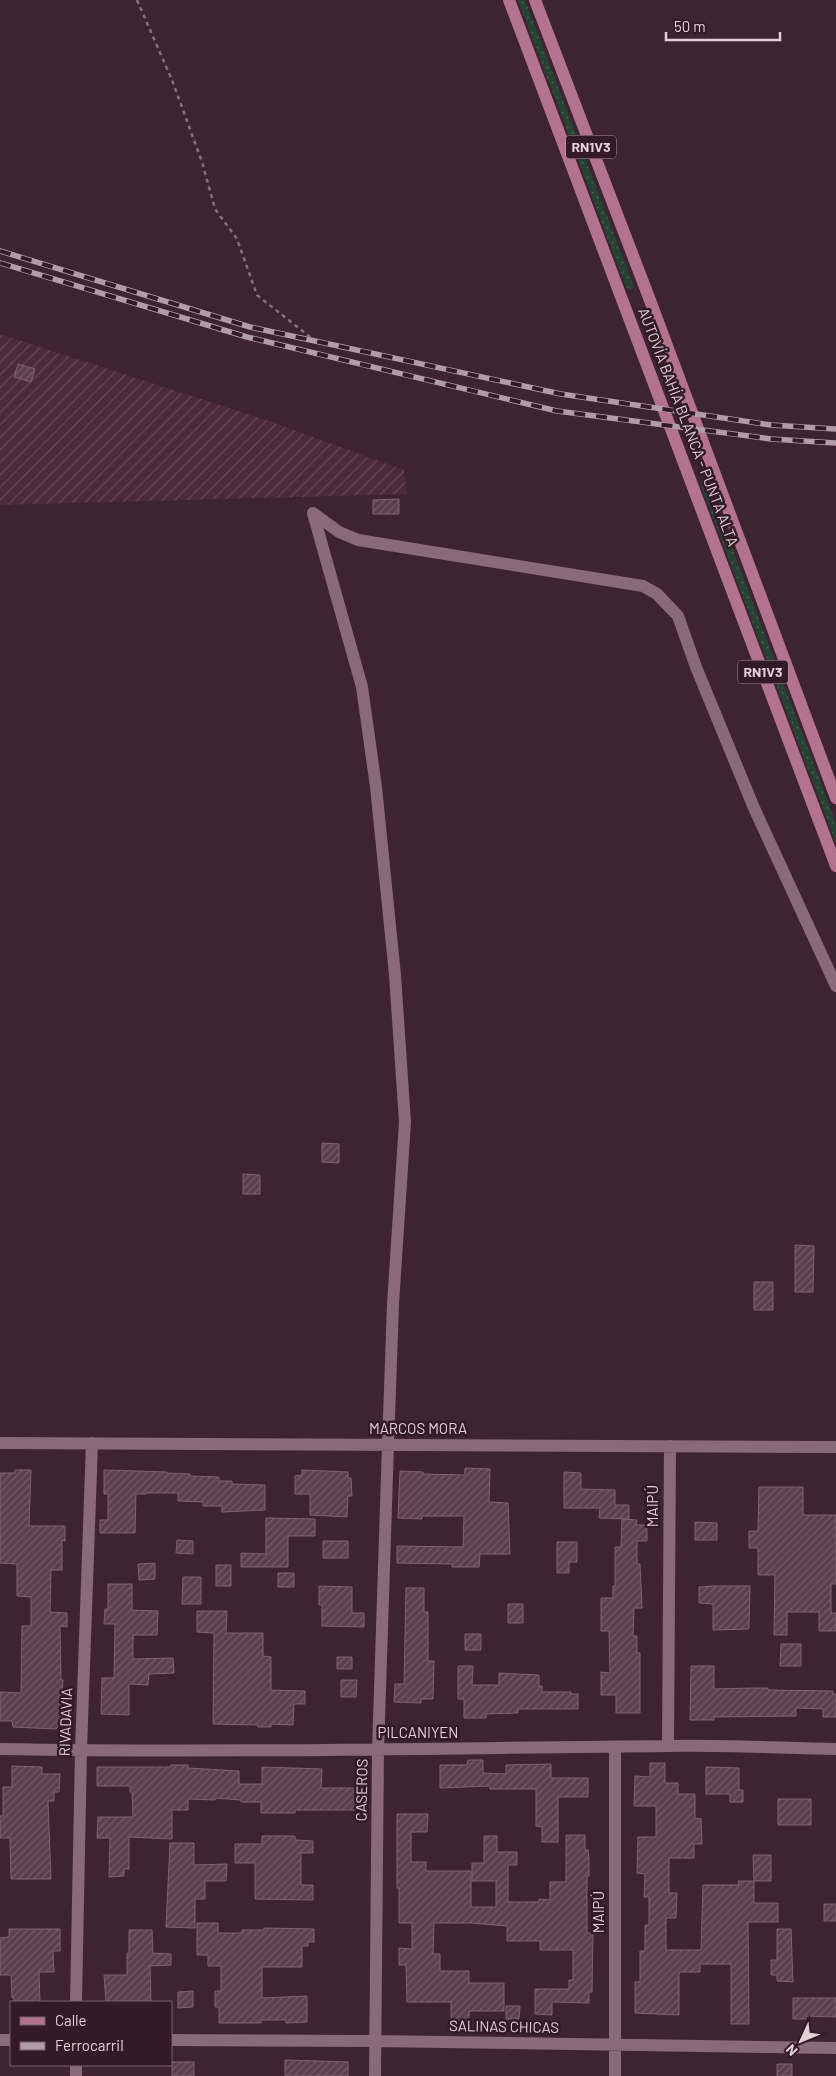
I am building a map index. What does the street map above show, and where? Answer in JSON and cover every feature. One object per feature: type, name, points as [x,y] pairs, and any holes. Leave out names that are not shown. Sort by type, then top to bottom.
[{"type":"main road","name":"AUTOVÍA BAHÍA BLANCA - PUNTA ALTA","points":[[510,0],[836,866]]},
{"type":"main road","name":"AUTOVÍA BAHÍA BLANCA - PUNTA ALTA","points":[[535,0],[648,295],[836,798]]},
{"type":"street","name":"CASEROS","points":[[375,2076],[378,1750],[393,1304],[405,1122],[395,975],[376,787],[362,687],[313,513],[339,532],[358,540],[643,586],[658,594],[678,616],[696,667],[754,808],[836,986]]},
{"type":"street","name":"MARCOS MORA","points":[[0,1443],[836,1447]]},
{"type":"street","name":"RIVADAVIA","points":[[76,2001],[81,1750],[92,1443]]},
{"type":"street","name":"MAIPÚ","points":[[668,1746],[670,1446]]},
{"type":"street","name":"PILCANIYEN","points":[[0,1749],[378,1750],[668,1746],[836,1749]]},
{"type":"street","name":"MAIPÚ","points":[[615,1748],[616,2076]]},
{"type":"street","name":"SALINAS CHICAS","points":[[172,2040],[836,2048]]},
{"type":"path","points":[[137,0],[172,80],[202,162],[216,209],[237,240],[256,295],[315,341]]},
{"type":"shaded area","points":[[0,334],[269,421],[404,470],[407,494],[0,505]]},
{"type":"green space","points":[[518,0],[525,0],[634,287],[631,291],[626,287]]},
{"type":"green space","points":[[701,480],[708,484],[836,823],[836,843],[701,486]]},
{"type":"building","points":[[18,364],[35,369],[31,382],[14,377]]},
{"type":"building","points":[[399,499],[399,514],[373,514],[373,500]]},
{"type":"building","points":[[322,1143],[339,1144],[339,1163],[322,1162]]},
{"type":"building","points":[[243,1174],[260,1175],[260,1194],[243,1194]]},
{"type":"building","points":[[795,1245],[814,1246],[813,1292],[795,1292]]},
{"type":"building","points":[[754,1282],[773,1282],[773,1310],[754,1310]]},
{"type":"building","points":[[465,1468],[490,1469],[489,1502],[508,1503],[510,1554],[480,1554],[479,1567],[452,1567],[452,1564],[397,1563],[397,1546],[463,1547],[464,1516],[422,1516],[422,1519],[398,1518],[400,1471],[423,1472],[423,1474],[465,1475]]},
{"type":"building","points":[[15,1470],[31,1470],[29,1526],[65,1526],[65,1541],[62,1540],[62,1570],[51,1570],[50,1612],[67,1613],[67,1627],[60,1626],[61,1680],[63,1680],[60,1720],[63,1722],[56,1729],[13,1727],[12,1721],[0,1721],[0,1692],[21,1693],[22,1626],[31,1626],[31,1597],[17,1596],[17,1564],[0,1563],[0,1473],[15,1473]]},
{"type":"building","points":[[104,1470],[190,1474],[190,1476],[219,1477],[219,1481],[232,1481],[232,1484],[265,1485],[265,1510],[222,1512],[222,1506],[203,1506],[203,1502],[178,1501],[178,1493],[136,1494],[135,1533],[100,1533],[100,1520],[108,1520],[108,1494],[104,1494]]},
{"type":"building","points":[[302,1470],[348,1472],[348,1478],[351,1478],[352,1496],[348,1496],[347,1517],[310,1515],[310,1494],[295,1494],[295,1476],[302,1475]]},
{"type":"building","points":[[564,1472],[581,1473],[581,1489],[615,1490],[615,1505],[629,1505],[629,1519],[599,1518],[600,1508],[564,1508]]},
{"type":"building","points":[[759,1487],[803,1487],[803,1515],[836,1515],[836,1584],[831,1584],[831,1613],[836,1613],[836,1631],[819,1631],[819,1612],[787,1612],[787,1635],[774,1635],[775,1575],[758,1575],[758,1548],[749,1548],[749,1531],[758,1531]]},
{"type":"building","points":[[266,1518],[315,1519],[315,1536],[288,1536],[288,1567],[241,1567],[241,1553],[266,1554]]},
{"type":"building","points":[[622,1519],[637,1520],[636,1525],[647,1525],[647,1541],[637,1541],[637,1564],[640,1564],[642,1608],[634,1608],[633,1636],[637,1636],[637,1653],[640,1653],[640,1713],[616,1713],[616,1695],[601,1695],[601,1672],[610,1673],[609,1631],[601,1631],[601,1598],[613,1598],[613,1586],[615,1587],[615,1547],[621,1547]]},
{"type":"building","points":[[695,1522],[717,1523],[717,1540],[695,1540]]},
{"type":"building","points":[[177,1540],[193,1541],[193,1554],[176,1553]]},
{"type":"building","points":[[323,1541],[348,1541],[348,1558],[323,1558]]},
{"type":"building","points":[[557,1542],[577,1542],[577,1562],[569,1562],[569,1573],[557,1573]]},
{"type":"building","points":[[155,1563],[155,1579],[139,1580],[138,1564]]},
{"type":"building","points":[[216,1565],[231,1565],[231,1586],[216,1586]]},
{"type":"building","points":[[278,1573],[294,1573],[294,1587],[278,1587]]},
{"type":"building","points":[[183,1577],[201,1577],[201,1604],[182,1604]]},
{"type":"building","points":[[108,1584],[132,1584],[132,1610],[158,1611],[157,1635],[133,1635],[133,1659],[173,1658],[174,1673],[149,1674],[148,1685],[129,1684],[129,1715],[101,1714],[102,1678],[114,1678],[115,1624],[104,1624],[105,1609],[108,1609]]},
{"type":"building","points":[[319,1586],[352,1587],[352,1613],[364,1613],[364,1627],[322,1626],[322,1605],[319,1605]]},
{"type":"building","points":[[750,1586],[749,1629],[713,1630],[713,1604],[699,1603],[699,1587]]},
{"type":"building","points":[[406,1588],[424,1588],[424,1612],[428,1612],[428,1661],[434,1661],[433,1699],[421,1699],[421,1703],[394,1702],[395,1684],[404,1684]]},
{"type":"building","points":[[508,1604],[523,1604],[523,1623],[508,1623]]},
{"type":"building","points":[[197,1611],[227,1611],[226,1633],[263,1633],[263,1656],[271,1657],[271,1690],[305,1691],[305,1704],[294,1704],[293,1725],[271,1724],[271,1727],[258,1727],[258,1725],[213,1724],[214,1633],[197,1632]]},
{"type":"building","points":[[465,1634],[481,1634],[481,1650],[465,1650]]},
{"type":"building","points":[[781,1644],[801,1644],[801,1666],[780,1666]]},
{"type":"building","points":[[337,1657],[352,1657],[352,1669],[337,1669]]},
{"type":"building","points":[[458,1666],[473,1666],[472,1685],[499,1685],[499,1673],[539,1675],[539,1686],[542,1686],[542,1692],[571,1692],[571,1694],[578,1694],[578,1709],[518,1709],[518,1713],[486,1714],[486,1718],[464,1718],[464,1699],[458,1699]]},
{"type":"building","points":[[691,1666],[714,1666],[714,1689],[768,1688],[768,1690],[833,1691],[833,1694],[836,1694],[836,1717],[823,1717],[823,1709],[796,1708],[796,1716],[714,1717],[714,1720],[690,1720]]},
{"type":"building","points":[[341,1680],[357,1680],[356,1697],[341,1697]]},
{"type":"building","points":[[468,1760],[483,1760],[483,1773],[506,1774],[506,1765],[551,1764],[551,1778],[588,1778],[588,1797],[558,1797],[558,1842],[542,1842],[542,1827],[536,1826],[536,1789],[490,1789],[490,1786],[440,1788],[440,1765],[467,1765]]},
{"type":"building","points":[[650,1763],[665,1763],[665,1783],[678,1783],[678,1794],[695,1794],[695,1818],[701,1819],[702,1844],[694,1844],[694,1858],[669,1858],[669,1893],[677,1893],[676,1918],[666,1918],[666,1950],[701,1950],[703,1885],[739,1885],[738,1881],[754,1881],[754,1903],[778,1903],[778,1922],[748,1922],[749,2024],[731,2024],[731,1964],[700,1964],[700,1972],[679,1972],[679,2015],[635,2013],[635,1982],[640,1982],[640,1951],[645,1951],[645,1925],[649,1925],[649,1897],[644,1897],[645,1874],[637,1873],[638,1837],[656,1837],[656,1806],[634,1806],[635,1776],[650,1777]]},
{"type":"building","points":[[171,1765],[239,1771],[239,1784],[262,1784],[262,1767],[322,1769],[321,1788],[355,1788],[356,1810],[295,1810],[295,1813],[261,1813],[261,1802],[241,1802],[241,1800],[215,1798],[215,1800],[188,1799],[188,1810],[172,1810],[172,1839],[129,1837],[129,1869],[124,1869],[124,1876],[109,1877],[110,1838],[97,1838],[98,1817],[133,1817],[132,1792],[130,1792],[130,1786],[97,1786],[97,1767],[171,1767]]},
{"type":"building","points":[[12,1766],[42,1767],[42,1774],[60,1774],[59,1792],[54,1792],[54,1801],[48,1801],[51,1879],[11,1879],[10,1838],[0,1838],[0,1816],[3,1816],[3,1787],[12,1787]]},
{"type":"building","points":[[706,1767],[739,1768],[739,1790],[743,1790],[743,1802],[730,1802],[730,1794],[706,1794]]},
{"type":"building","points":[[778,1799],[811,1799],[811,1825],[778,1825]]},
{"type":"building","points":[[397,1814],[428,1814],[427,1832],[411,1832],[411,1862],[426,1862],[426,1871],[471,1871],[471,1907],[496,1907],[496,1881],[472,1881],[472,1863],[484,1863],[484,1836],[497,1836],[497,1852],[517,1852],[517,1865],[508,1865],[508,1902],[539,1902],[539,1899],[550,1900],[550,1882],[566,1882],[566,1835],[585,1835],[585,1850],[588,1850],[589,1858],[589,1876],[587,1876],[587,1933],[593,1933],[592,1992],[589,1992],[589,2003],[552,2002],[552,2015],[535,2014],[535,1989],[569,1989],[569,1980],[573,1980],[573,1950],[540,1950],[540,1941],[507,1941],[507,1926],[471,1923],[434,1923],[433,1954],[440,1954],[440,1971],[469,1971],[469,1983],[504,1983],[504,2011],[469,2011],[469,2021],[451,2021],[451,2002],[407,2002],[406,1965],[399,1965],[399,1948],[412,1949],[412,1923],[399,1923]]},
{"type":"building","points":[[262,1836],[295,1836],[295,1840],[313,1841],[313,1853],[301,1853],[301,1885],[313,1885],[313,1900],[255,1899],[255,1863],[235,1863],[235,1844],[262,1844]]},
{"type":"building","points":[[170,1843],[194,1843],[194,1865],[227,1864],[226,1881],[205,1881],[205,1899],[195,1899],[195,1928],[166,1927]]},
{"type":"building","points":[[753,1855],[771,1855],[771,1881],[754,1881]]},
{"type":"building","points":[[824,1904],[836,1904],[836,1921],[824,1921]]},
{"type":"building","points":[[197,1923],[218,1923],[218,1933],[242,1933],[242,1930],[264,1930],[264,1928],[314,1929],[314,1942],[308,1942],[308,1946],[302,1946],[302,1967],[262,1967],[262,1998],[307,1996],[307,2022],[286,2023],[286,2020],[262,2020],[261,2023],[219,2023],[219,2007],[215,2007],[215,1991],[221,1991],[221,1966],[208,1966],[208,1955],[197,1955]]},
{"type":"building","points":[[9,1929],[60,1929],[60,1951],[53,1951],[54,1972],[39,1972],[40,2001],[14,2001],[14,1998],[12,1998],[11,1975],[0,1975],[0,1938],[9,1937]]},
{"type":"building","points":[[777,1929],[791,1929],[793,1982],[777,1981],[777,1975],[771,1975],[771,1960],[777,1960]]},
{"type":"building","points":[[129,1930],[152,1930],[153,1953],[171,1954],[171,1965],[150,1966],[151,2001],[106,2001],[104,1975],[127,1975],[127,1953],[129,1953]]},
{"type":"building","points":[[193,1991],[193,2007],[178,2008],[178,1992]]},
{"type":"building","points":[[793,1998],[836,1998],[836,2017],[806,2016],[806,2019],[793,2019]]},
{"type":"building","points":[[506,2006],[520,2006],[519,2019],[506,2019]]},
{"type":"building","points":[[285,2060],[348,2062],[348,2076],[285,2076]]},
{"type":"building","points":[[172,2062],[194,2062],[194,2076],[172,2076]]},
{"type":"building","points":[[777,2064],[792,2064],[792,2076],[777,2076]]},
{"type":"railway","points":[[0,251],[250,327],[561,394],[771,425],[836,429]]},
{"type":"railway","points":[[0,263],[247,337],[557,411],[771,439],[836,443]]}]
